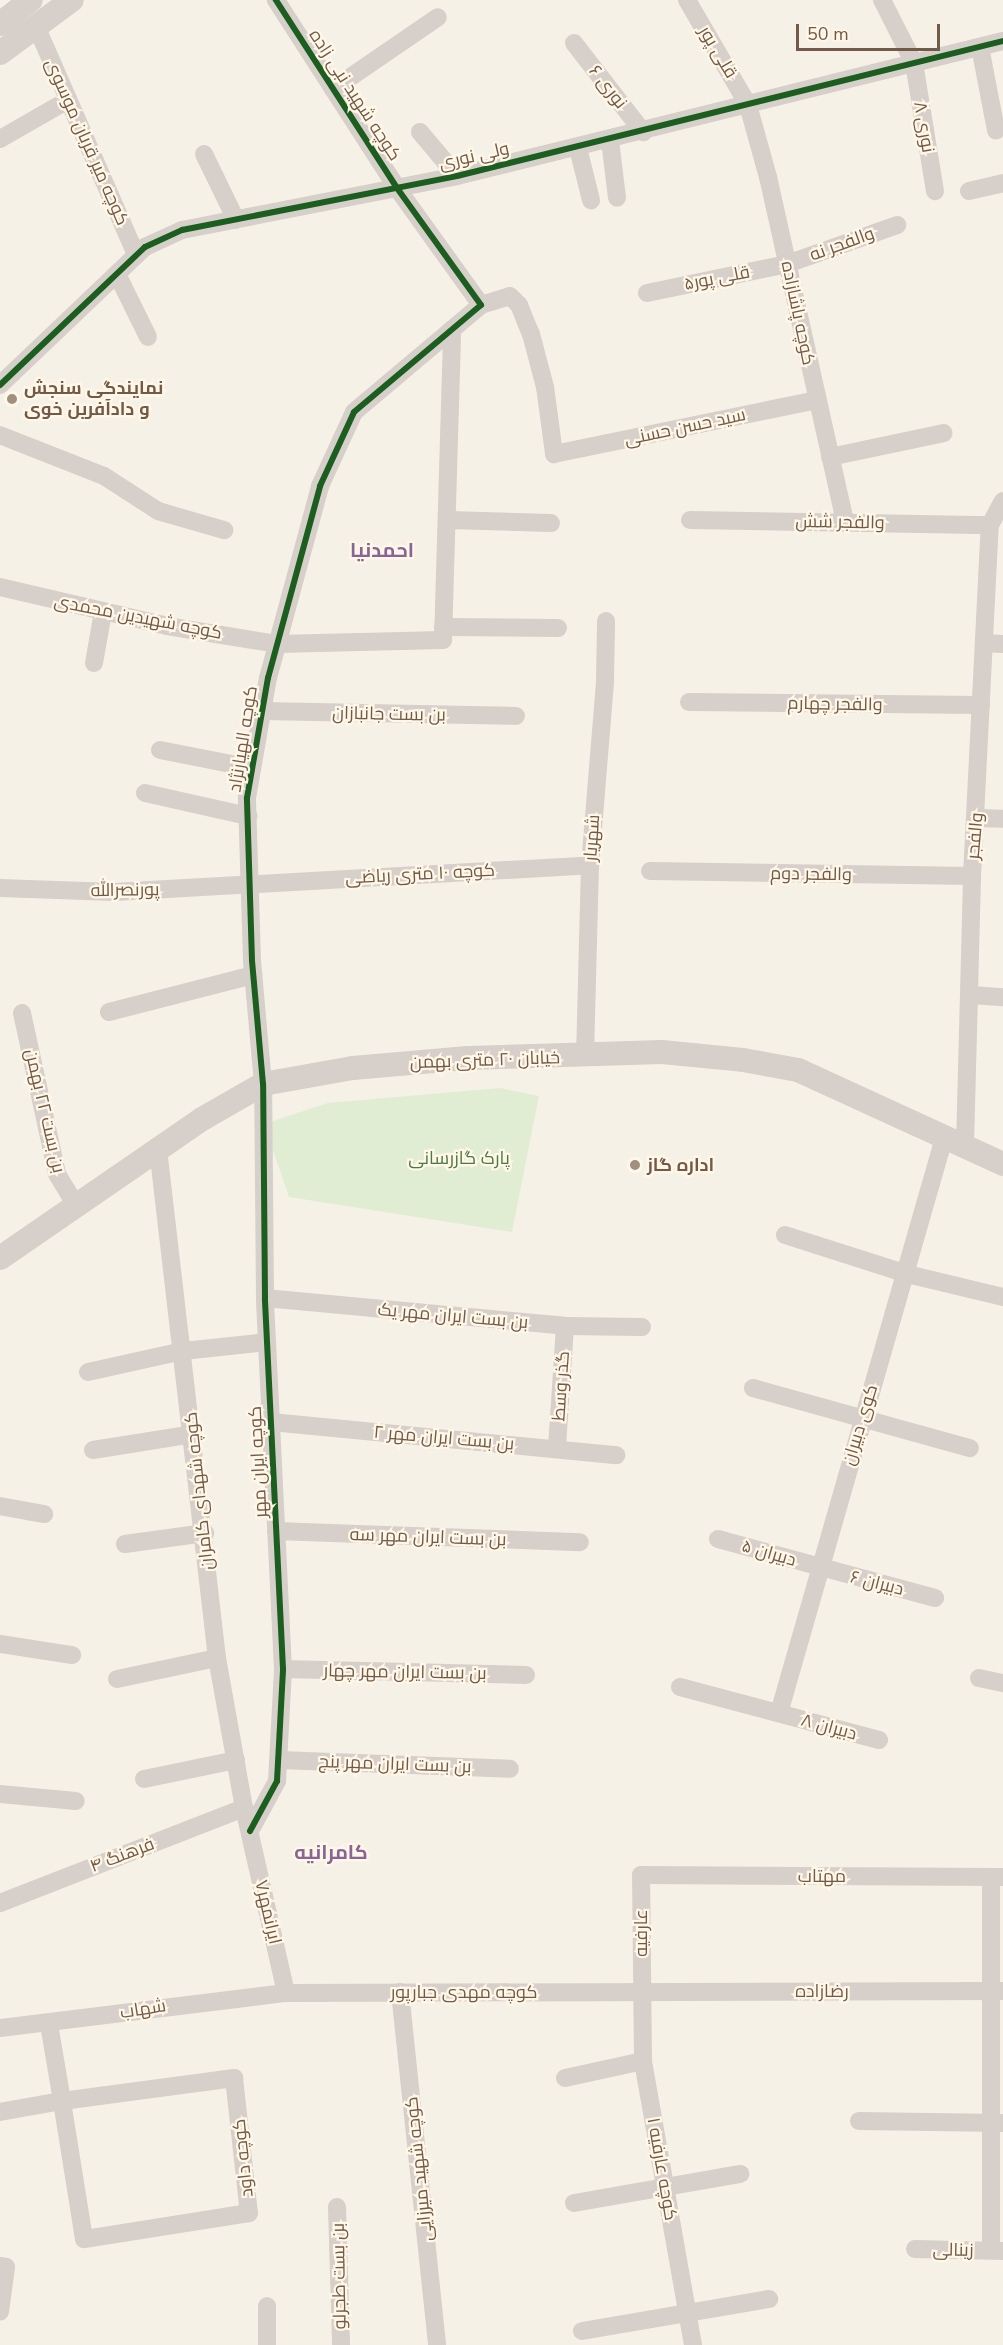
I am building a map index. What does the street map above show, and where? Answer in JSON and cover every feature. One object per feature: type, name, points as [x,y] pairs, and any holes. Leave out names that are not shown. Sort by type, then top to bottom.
[{"type":"street","points":[[0,53],[37,28],[72,0]]},
{"type":"street","name":"کوچه شهید نبی زاده","points":[[276,0],[397,188],[481,305]]},
{"type":"street","name":"قلی پور","points":[[687,0],[748,105]]},
{"type":"street","name":"نوری ۸","points":[[882,0],[914,63],[935,191]]},
{"type":"street","points":[[333,89],[438,17]]},
{"type":"street","name":"کوچه میر قربان موسوی","points":[[37,28],[136,255]]},
{"type":"street","name":"ولی نوری","points":[[0,385],[136,255],[182,230],[457,176],[643,132],[1003,40]]},
{"type":"street","name":"نوری ۶","points":[[574,43],[643,132]]},
{"type":"street","points":[[980,47],[996,130]]},
{"type":"street","points":[[0,139],[68,100]]},
{"type":"street","name":"کوچه پاشازاده","points":[[748,105],[846,521]]},
{"type":"street","points":[[420,132],[457,176]]},
{"type":"street","points":[[610,140],[616,198]]},
{"type":"street","points":[[578,147],[591,200]]},
{"type":"street","points":[[204,154],[236,220]]},
{"type":"street","points":[[969,191],[1003,183]]},
{"type":"street","name":"والفجر نه","points":[[787,264],[897,225]]},
{"type":"street","name":"قلی پور۵","points":[[647,292],[787,264]]},
{"type":"street","points":[[117,274],[148,337]]},
{"type":"street","name":"سید حسن حسنی","points":[[481,305],[510,296],[519,305],[531,334],[545,387],[554,454],[816,400]]},
{"type":"street","points":[[481,305],[452,329],[443,627],[558,628]]},
{"type":"street","name":"کوچه الهیارنژاد","points":[[263,1084],[253,975],[248,816],[252,768],[277,644],[321,486],[354,412],[452,329]]},
{"type":"street","points":[[830,457],[944,433]]},
{"type":"street","points":[[0,435],[104,476],[158,511],[224,530]]},
{"type":"street","points":[[990,525],[1003,501]]},
{"type":"street","points":[[447,520],[551,523]]},
{"type":"street","name":"والفجر شش","points":[[690,520],[990,525]]},
{"type":"street","name":"والفجر","points":[[955,1142],[971,995],[972,876],[978,818],[990,525]]},
{"type":"street","name":"کوچه شهیدین محمدی","points":[[0,587],[103,612],[277,644],[443,640],[443,627]]},
{"type":"street","points":[[94,663],[103,612]]},
{"type":"street","name":"شهریار","points":[[585,1056],[590,865],[605,681],[606,621]]},
{"type":"street","points":[[984,643],[1003,644]]},
{"type":"street","name":"والفجر چهارم","points":[[689,702],[981,705]]},
{"type":"street","name":"بن بست جانبازان","points":[[262,711],[516,716]]},
{"type":"street","points":[[160,750],[252,768]]},
{"type":"street","points":[[145,793],[248,816]]},
{"type":"street","points":[[978,818],[1003,819]]},
{"type":"street","name":"کوچه ۱۰ متری ریاضی","points":[[249,884],[590,865]]},
{"type":"street","name":"والفجر دوم","points":[[650,871],[972,876]]},
{"type":"street","name":"پورنصرالله","points":[[0,888],[114,892],[249,884]]},
{"type":"street","points":[[109,1012],[253,975]]},
{"type":"street","points":[[971,995],[1003,997]]},
{"type":"street","name":"بن بست ۲۲ بهمن","points":[[22,1013],[57,1174],[76,1206]]},
{"type":"street","name":"خیابان ۲۰ متری بهمن","points":[[0,1258],[158,1149],[263,1084],[364,1067],[468,1058],[662,1052],[798,1070],[1003,1164]]},
{"type":"street","name":"کوچه ایران مهر","points":[[250,1830],[277,1780],[280,1760],[283,1670],[265,1298],[263,1084]]},
{"type":"street","name":"کوی دبیران","points":[[779,1713],[862,1418],[907,1274],[955,1142]]},
{"type":"street","name":"کوچه شهدای کامران","points":[[158,1149],[205,1533],[217,1658],[250,1830]]},
{"type":"street","points":[[785,1235],[907,1274],[1003,1298]]},
{"type":"street","name":"بن بست ایران مهر یک","points":[[265,1298],[565,1326],[642,1327]]},
{"type":"street","name":"گذر وسط","points":[[557,1447],[565,1326]]},
{"type":"street","points":[[88,1372],[183,1352],[267,1342]]},
{"type":"street","points":[[753,1388],[970,1448]]},
{"type":"street","name":"۲ بن بست ایران مهر","points":[[271,1422],[557,1447],[616,1455]]},
{"type":"street","points":[[93,1450],[193,1434]]},
{"type":"street","points":[[0,1506],[44,1514]]},
{"type":"street","name":"بن بست ایران مهر سه","points":[[276,1531],[580,1542]]},
{"type":"street","points":[[125,1544],[205,1533]]},
{"type":"street","name":"دبیران ۵","points":[[718,1539],[819,1568]]},
{"type":"street","name":"دبیران ۶","points":[[819,1568],[935,1598]]},
{"type":"street","points":[[0,1644],[72,1655]]},
{"type":"street","points":[[117,1679],[217,1658]]},
{"type":"street","name":"بن بست ایران مهر چهار","points":[[283,1670],[526,1675]]},
{"type":"street","points":[[979,1678],[1003,1683]]},
{"type":"street","name":"دبیران ۸","points":[[680,1687],[879,1740]]},
{"type":"street","points":[[144,1779],[236,1760]]},
{"type":"street","name":"بن بست ایران مهر پنج","points":[[280,1760],[510,1768]]},
{"type":"street","points":[[0,1794],[76,1801]]},
{"type":"street","name":"فرهنگ ۴","points":[[0,1903],[244,1808]]},
{"type":"street","name":"ایرانمهر۷","points":[[250,1830],[286,1993]]},
{"type":"street","name":"مهتاب","points":[[641,1875],[997,1877]]},
{"type":"street","name":"عارفیه","points":[[641,1875],[641,1992]]},
{"type":"street","points":[[997,1877],[997,2251]]},
{"type":"street","name":"رضازاده","points":[[641,1992],[997,1991]]},
{"type":"street","name":"کوچه شهید میرزایی","points":[[400,1992],[437,2345]]},
{"type":"street","name":"کوچه مهدی جبارپور","points":[[286,1993],[641,1992]]},
{"type":"street","name":"کوچه عارفیه ۱","points":[[641,1992],[643,2061],[693,2345]]},
{"type":"street","name":"شهاب","points":[[0,2028],[49,2024],[220,1998],[286,1993]]},
{"type":"street","name":"کوچه داود","points":[[49,2024],[84,2239],[249,2213],[234,2078],[62,2101]]},
{"type":"street","points":[[566,2078],[643,2061]]},
{"type":"street","points":[[0,2112],[62,2101]]},
{"type":"street","points":[[859,2121],[997,2122]]},
{"type":"street","points":[[574,2203],[740,2174]]},
{"type":"street","name":"بن بست طجرلو","points":[[337,2207],[340,2345]]},
{"type":"street","name":"زینالی","points":[[915,2249],[997,2251]]},
{"type":"street","points":[[0,2266],[6,2267],[0,2312]]},
{"type":"street","points":[[582,2331],[769,2300]]},
{"type":"street","points":[[267,2306],[267,2345]]},
{"type":"green space","name":"پارک گازرسانی","points":[[500,1088],[539,1096],[512,1232],[289,1197],[264,1124],[328,1103]]},
{"type":"cycle path","points":[[250,1831],[277,1781],[283,1669],[265,1298],[263,1084],[252,960],[247,798],[268,678],[320,486],[354,412],[481,305],[397,188],[276,0]]},
{"type":"cycle path","points":[[0,385],[145,247],[182,230],[457,176],[1003,41]]},
{"type":"place","name":"نمایندگی سنجش و دادآفرین خوی","points":[[12,399]]},
{"type":"place","name":"اداره گاز","points":[[635,1165]]},
{"type":"district","name":"احمدنیا","points":[[382,550]]},
{"type":"district","name":"کامرانیه","points":[[331,1852]]}]
